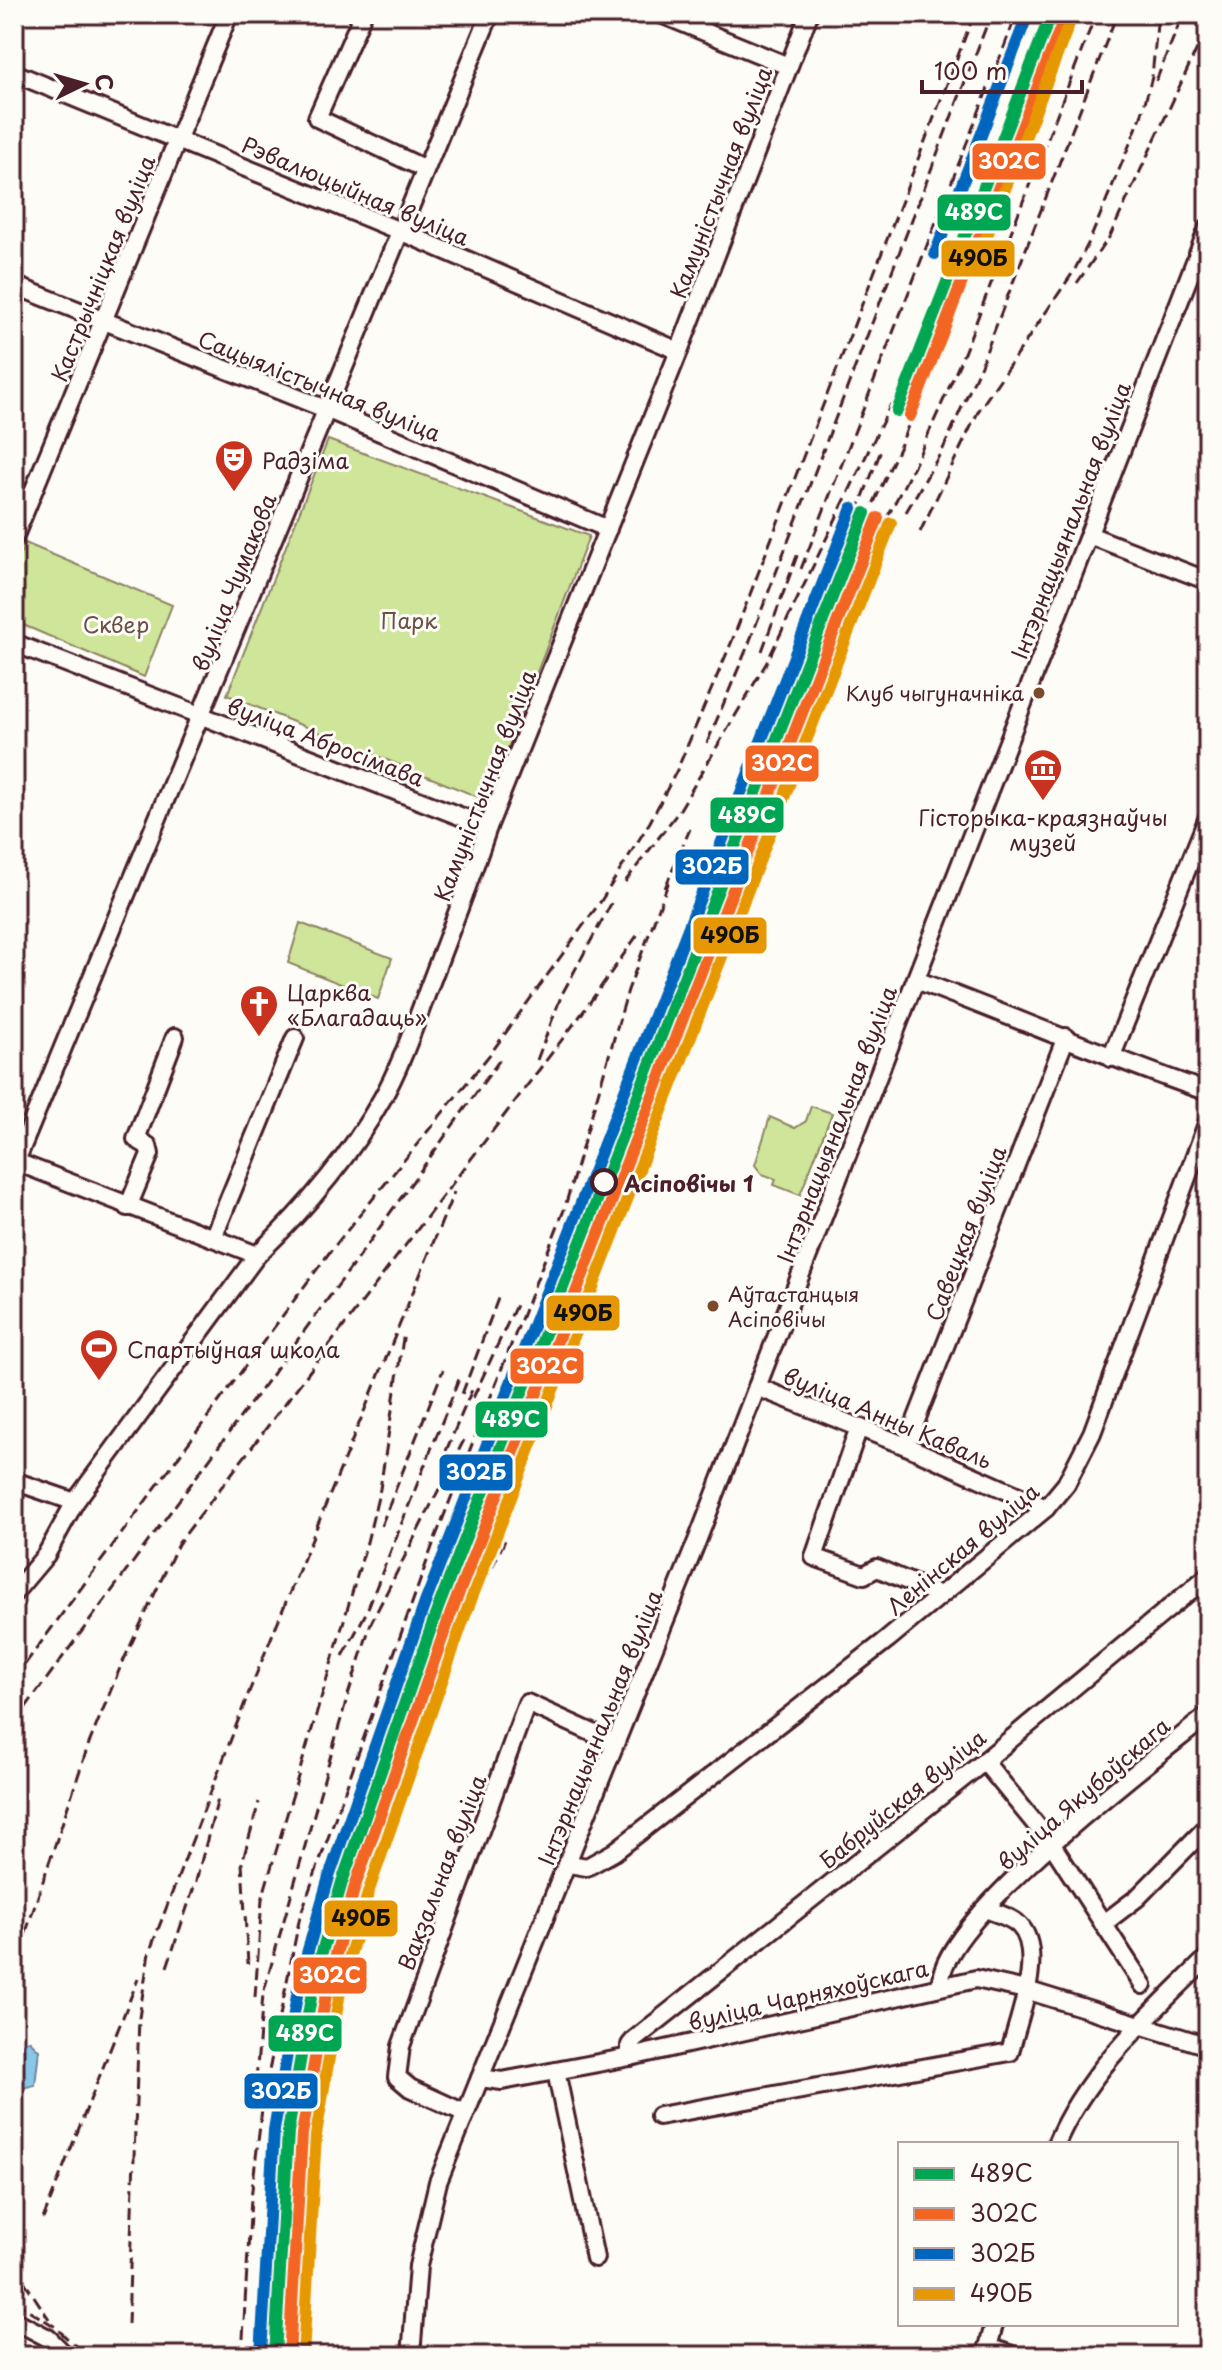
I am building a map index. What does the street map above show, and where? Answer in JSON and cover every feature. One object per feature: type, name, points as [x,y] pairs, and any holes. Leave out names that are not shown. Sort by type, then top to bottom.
[{"type":"street","name":"Кастрычніцкая вуліца","points":[[14,538],[229,14]]},
{"type":"street","points":[[363,14],[317,118],[425,169]]},
{"type":"street","name":"вуліца Чумакова","points":[[15,1163],[202,718],[490,14]]},
{"type":"street","points":[[661,14],[788,66]]},
{"type":"street","name":"Камуністычная вуліца","points":[[14,1593],[46,1555],[75,1502],[257,1255],[288,1225],[338,1163],[382,1100],[463,903],[488,827],[679,351],[809,14]]},
{"type":"street","name":"Рэвалюцыйная вуліца","points":[[14,73],[179,138],[679,351]]},
{"type":"street","name":"Інтэрнацыянальная вуліца","points":[[411,2356],[418,2266],[427,2221],[465,2113],[569,1864],[1208,228]]},
{"type":"street","name":"Сацыялістычная вуліца","points":[[14,285],[328,410],[608,529]]},
{"type":"street","points":[[1089,535],[1208,581]]},
{"type":"street","name":"вуліца Абросімава","points":[[14,643],[488,827]]},
{"type":"street","points":[[1111,1058],[1208,817]]},
{"type":"street","points":[[916,980],[1066,1037],[1111,1058],[1208,1092]]},
{"type":"street","points":[[128,1207],[150,1154],[148,1146],[136,1139],[175,1037]]},
{"type":"street","name":"Савецкая вуліца","points":[[906,1446],[1066,1037]]},
{"type":"street","points":[[213,1238],[295,1038]]},
{"type":"street","name":"Ленінская вуліца","points":[[569,1864],[587,1867],[614,1852],[888,1639],[1046,1508],[1066,1484],[1092,1433],[1208,1121]]},
{"type":"street","points":[[15,1163],[257,1255]]},
{"type":"street","name":"вуліца Анны Каваль","points":[[757,1387],[906,1446],[1046,1508]]},
{"type":"street","points":[[859,1427],[814,1557],[864,1575],[877,1568],[940,1595]]},
{"type":"street","points":[[14,1481],[75,1502]]},
{"type":"street","name":"Бабруйская вуліца","points":[[630,2057],[630,2045],[635,2039],[984,1761],[1208,1576]]},
{"type":"street","name":"Вакзальная вуліца","points":[[465,2113],[410,2088],[397,2077],[401,2046],[527,1703],[615,1743]]},
{"type":"street","name":"вуліца Якубоўскага","points":[[941,1986],[940,1978],[949,1954],[985,1909],[1051,1843],[1208,1715]]},
{"type":"street","points":[[984,1761],[1051,1843],[1143,1985]]},
{"type":"street","points":[[1103,1924],[1137,1898],[1208,1826]]},
{"type":"street","points":[[659,2116],[901,2069],[1010,2052],[1026,1990],[1031,1949],[1028,1936],[1017,1923],[985,1909]]},
{"type":"street","points":[[1057,2142],[1071,2107],[1142,2024],[1208,1957]]},
{"type":"street","name":"вуліца Чарняхоўскага","points":[[480,2078],[502,2081],[630,2057],[976,1979],[1026,1990],[1208,2046]]},
{"type":"street","points":[[556,2071],[595,2258]]},
{"type":"street","points":[[14,2320],[48,2338],[66,2356]]},
{"type":"street","points":[[994,2326],[987,2352],[1015,2356]]},
{"type":"green space","name":"Парк","points":[[328,440],[589,536],[488,801],[227,695]]},
{"type":"green space","name":"Сквер","points":[[25,543],[172,605],[144,677],[14,621],[14,569]]},
{"type":"green space","points":[[300,923],[392,958],[378,999],[288,963]]},
{"type":"green space","points":[[811,1106],[832,1113],[800,1195],[774,1185],[776,1179],[762,1174],[755,1165],[770,1117],[795,1128],[806,1121]]},
{"type":"water","points":[[29,2040],[39,2050],[35,2085],[22,2088],[23,2096],[14,2096],[16,2060],[23,2043]]},
{"type":"railway","points":[[14,1679],[329,1253],[491,1053],[601,901],[650,822],[677,770],[732,641],[974,14]]},
{"type":"railway","points":[[707,743],[747,648],[991,14]]},
{"type":"railway","points":[[801,569],[1017,14]]},
{"type":"railway","points":[[851,552],[901,444],[1068,14]]},
{"type":"railway","points":[[795,695],[916,462],[962,358],[1096,14]]},
{"type":"railway","points":[[906,512],[943,449],[981,365],[1117,14]]},
{"type":"railway","points":[[920,532],[979,410],[1074,271],[1089,242],[1141,117],[1152,77],[1158,14]]},
{"type":"railway","points":[[1156,81],[1183,14]]},
{"type":"railway","points":[[1077,283],[1110,236],[1208,25]]},
{"type":"railway","points":[[625,882],[679,811],[767,662],[891,404]]},
{"type":"railway","points":[[464,1520],[882,448]]},
{"type":"railway","points":[[762,651],[798,553]]},
{"type":"railway","points":[[284,2356],[297,2133],[337,1929],[385,1779],[719,930],[767,764]]},
{"type":"railway","points":[[665,888],[690,829]]},
{"type":"railway","points":[[242,2356],[251,2198],[263,2101],[300,1916],[436,1536],[564,1210],[628,990],[669,881]]},
{"type":"railway","points":[[537,1060],[562,994],[612,902]]},
{"type":"railway","points":[[514,1475],[562,1367],[701,1016],[738,906]]},
{"type":"railway","points":[[14,1968],[88,1746],[120,1668],[178,1544],[583,1012],[641,930]]},
{"type":"railway","points":[[14,1723],[350,1269],[501,1058]]},
{"type":"railway","points":[[128,2324],[139,2018],[149,1953],[249,1692],[454,1192]]},
{"type":"railway","points":[[462,1394],[499,1296]]},
{"type":"railway","points":[[473,1398],[517,1303]]},
{"type":"railway","points":[[255,1997],[262,1899],[367,1542],[380,1489],[404,1332]]},
{"type":"railway","points":[[381,1526],[443,1370]]},
{"type":"railway","points":[[343,1656],[366,1613],[459,1379]]},
{"type":"railway","points":[[446,1451],[474,1385]]},
{"type":"railway","points":[[256,2080],[263,1994],[371,1623],[465,1438]]},
{"type":"railway","points":[[438,1608],[466,1512]]},
{"type":"railway","points":[[342,1953],[468,1618],[506,1538]]},
{"type":"railway","points":[[167,1967],[196,1881],[218,1799]]},
{"type":"railway","points":[[248,1964],[242,1863],[259,1802]]},
{"type":"railway","points":[[309,2356],[323,2075],[343,1949]]},
{"type":"railway","points":[[43,2219],[138,1979]]},
{"type":"railway","points":[[14,2266],[49,2319]]},
{"type":"railway","points":[[14,2301],[54,2326],[86,2356]]},
{"type":"transit line","name":"302Б","points":[[935,254],[1028,14]]},
{"type":"transit line","name":"489С","points":[[897,411],[1051,14]]},
{"type":"transit line","name":"302С","points":[[910,416],[1064,19]]},
{"type":"transit line","name":"490Б","points":[[974,269],[1069,24]]},
{"type":"transit line","name":"302Б","points":[[261,2355],[274,2130],[300,1978],[329,1877],[425,1603],[852,508]]},
{"type":"transit line","name":"489С","points":[[275,2356],[288,2132],[314,1980],[342,1882],[438,1608],[865,513]]},
{"type":"transit line","name":"302С","points":[[289,2356],[302,2134],[328,1983],[355,1886],[451,1613],[878,518]]},
{"type":"transit line","name":"490Б","points":[[303,2356],[316,2135],[341,1986],[369,1890],[464,1618],[891,523]]},
{"type":"place","name":"Радзіма","points":[[234,493]]},
{"type":"place","name":"Клуб чыгуначніка","points":[[1039,693]]},
{"type":"place","name":"Гісторыка-краязнаўчы музей","points":[[1043,802]]},
{"type":"place","name":"Царква «Благадаць»","points":[[259,1038]]},
{"type":"place","name":"Асіповічы 1","points":[[604,1182]]},
{"type":"place","name":"Аўтастанцыя Асіповічы","points":[[713,1306]]},
{"type":"place","name":"Спартыўная школа","points":[[99,1382]]}]
